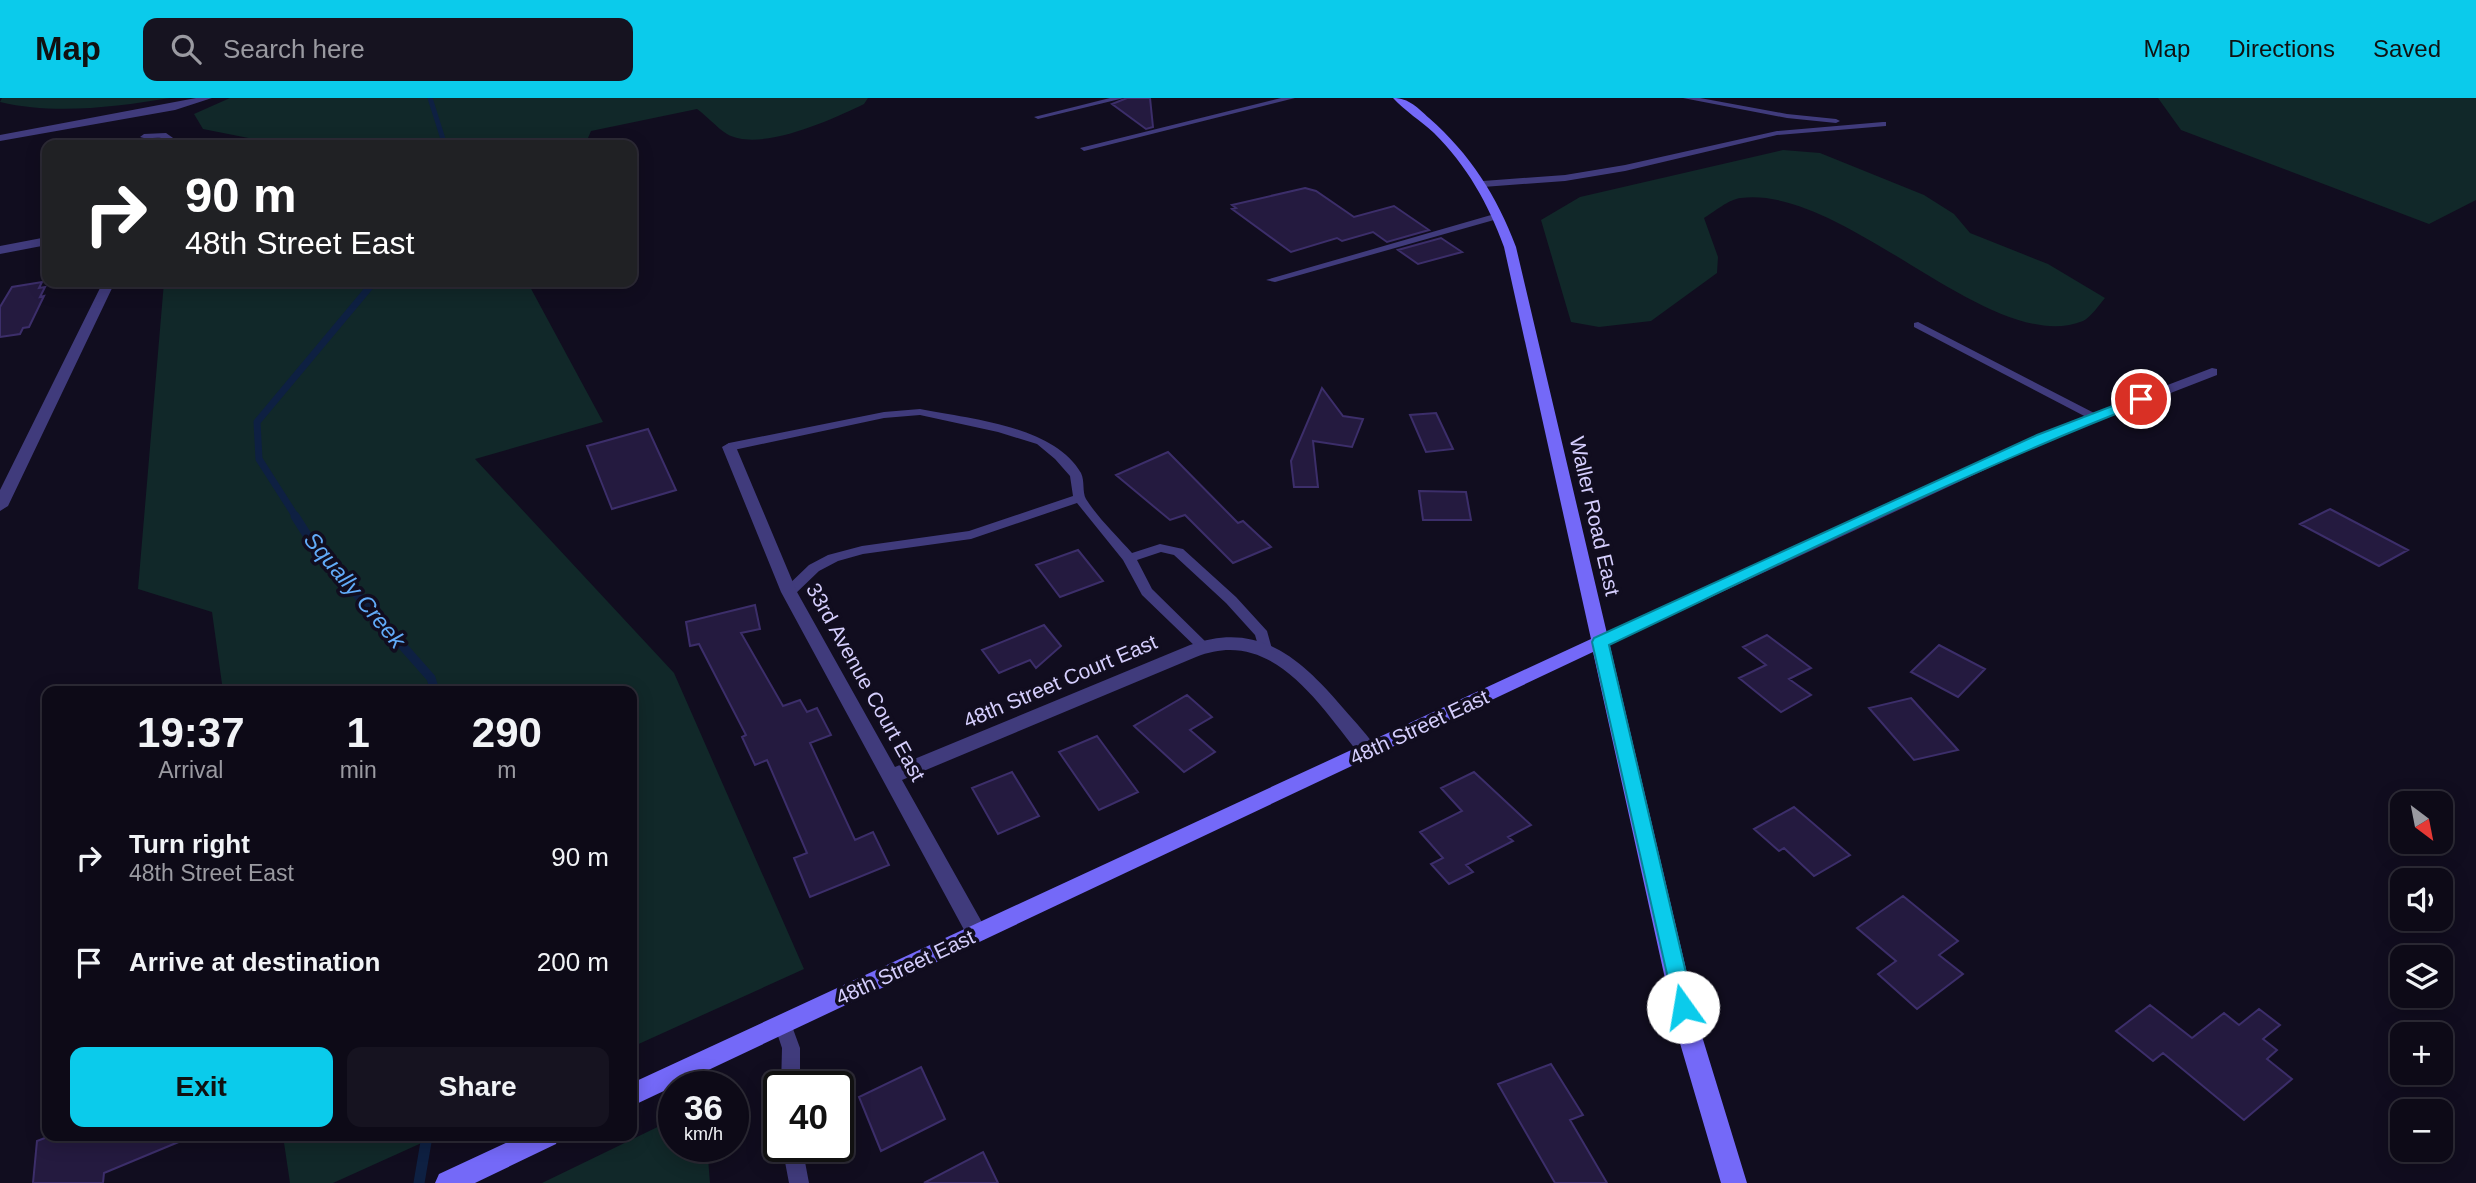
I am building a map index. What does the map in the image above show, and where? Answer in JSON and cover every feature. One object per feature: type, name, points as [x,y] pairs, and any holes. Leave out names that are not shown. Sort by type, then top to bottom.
[{"type":"street","points":[[0,138],[176,107],[206,98]]},
{"type":"street","name":"Waller Road East","points":[[1398,98],[1456,148],[1482,184],[1510,247],[1689,1033],[1734,1183]]},
{"type":"street","points":[[0,250],[42,242]]},
{"type":"street","points":[[0,506],[107,287]]},
{"type":"street","name":"48th Street East","points":[[637,1093],[1964,473],[2094,417],[2212,372]]},
{"type":"street","name":"33rd Avenue Court East","points":[[729,447],[789,592],[977,933]]},
{"type":"street","name":"48th Street Court East","points":[[892,776],[1204,647],[1231,642],[1257,646]]},
{"type":"street","points":[[1257,646],[1296,671],[1368,751]]},
{"type":"street","points":[[447,1183],[536,1141]]},
{"type":"lane","points":[[1038,117],[1120,98]]},
{"type":"lane","points":[[1084,148],[1291,98]]},
{"type":"lane","points":[[1482,184],[1601,172],[1777,134],[1883,124],[1787,116],[1687,98]]},
{"type":"lane","points":[[144,137],[166,136],[172,140]]},
{"type":"lane","points":[[1271,280],[1498,216]]},
{"type":"lane","points":[[1918,325],[2094,417]]},
{"type":"lane","points":[[729,447],[884,415],[920,412],[1001,429],[1041,442],[1059,456],[1076,475],[1079,498],[1129,558],[1147,592],[1204,647]]},
{"type":"lane","points":[[789,592],[814,568],[834,558],[862,550],[971,536],[1079,498]]},
{"type":"lane","points":[[1129,558],[1160,548],[1178,552],[1231,600],[1262,634],[1257,646]]},
{"type":"lane","points":[[783,1024],[791,1048],[790,1071]]},
{"type":"lane","points":[[795,1162],[799,1183]]},
{"type":"green space","points":[[2,98],[170,98],[107,107],[63,109],[21,106],[0,102]]},
{"type":"green space","points":[[230,98],[868,98],[864,104],[816,125],[777,137],[758,139],[741,139],[727,134],[697,109],[591,131],[587,140],[259,140],[203,129],[194,114]]},
{"type":"green space","points":[[2158,98],[2476,98],[2476,200],[2429,224],[2181,130]]},
{"type":"green space","points":[[1783,150],[1820,153],[1924,195],[1954,214],[1970,233],[2048,264],[2105,298],[2083,321],[2046,326],[2006,316],[1962,295],[1826,217],[1782,201],[1741,198],[1727,203],[1704,218],[1718,257],[1717,273],[1651,321],[1599,327],[1571,322],[1541,220],[1580,197]]},
{"type":"green space","points":[[164,287],[530,287],[603,422],[475,459],[674,673],[804,969],[637,1045],[637,686],[222,686],[212,612],[138,589]]},
{"type":"green space","points":[[658,1127],[658,1162],[708,1162],[710,1183],[542,1183],[629,1141],[637,1141],[637,1137]]},
{"type":"green space","points":[[284,1141],[426,1141],[333,1183],[290,1183]]},
{"type":"building","points":[[1127,98],[1150,98],[1153,127],[1146,129],[1112,104]]},
{"type":"building","points":[[1305,188],[1316,191],[1354,217],[1394,206],[1429,230],[1387,242],[1373,232],[1342,241],[1337,238],[1291,252],[1232,209],[1236,208],[1232,205]]},
{"type":"building","points":[[1441,238],[1462,252],[1418,264],[1398,250]]},
{"type":"building","points":[[42,282],[39,288],[45,287],[40,297],[44,296],[29,327],[23,328],[20,334],[0,337],[0,307],[12,287]]},
{"type":"building","points":[[1322,388],[1343,416],[1363,419],[1352,447],[1313,441],[1318,487],[1294,487],[1291,461]]},
{"type":"building","points":[[1436,413],[1453,449],[1426,452],[1410,415]]},
{"type":"building","points":[[648,429],[676,490],[612,509],[587,446]]},
{"type":"building","points":[[1168,452],[1238,523],[1243,521],[1271,547],[1233,563],[1185,515],[1170,520],[1116,475]]},
{"type":"building","points":[[1419,491],[1466,492],[1471,520],[1423,520]]},
{"type":"building","points":[[2330,509],[2408,550],[2379,566],[2300,524]]},
{"type":"building","points":[[1078,550],[1103,581],[1060,597],[1036,565]]},
{"type":"building","points":[[755,605],[760,629],[741,633],[783,706],[800,700],[807,712],[817,708],[831,735],[810,743],[855,840],[873,832],[889,865],[810,897],[794,858],[807,853],[767,760],[755,765],[742,737],[746,735],[699,644],[690,646],[686,622]]},
{"type":"building","points":[[1044,625],[1061,646],[1036,668],[1030,660],[999,673],[982,650]]},
{"type":"building","points":[[1767,635],[1811,668],[1789,679],[1811,695],[1781,712],[1739,678],[1766,665],[1743,647]]},
{"type":"building","points":[[1939,645],[1985,669],[1958,697],[1911,672]]},
{"type":"building","points":[[1187,695],[1212,717],[1190,730],[1215,752],[1184,772],[1134,726]]},
{"type":"building","points":[[1911,698],[1958,750],[1914,760],[1869,708]]},
{"type":"building","points":[[1097,736],[1138,792],[1099,810],[1059,752]]},
{"type":"building","points":[[1012,772],[1039,816],[998,834],[972,788]]},
{"type":"building","points":[[1474,772],[1531,825],[1508,837],[1513,841],[1466,865],[1473,872],[1449,884],[1431,864],[1443,858],[1420,832],[1462,811],[1441,788]]},
{"type":"building","points":[[1794,807],[1850,855],[1814,876],[1784,848],[1779,851],[1754,829]]},
{"type":"building","points":[[1903,896],[1958,941],[1939,955],[1963,974],[1917,1009],[1878,974],[1896,961],[1857,928]]},
{"type":"building","points":[[2150,1005],[2192,1038],[2224,1013],[2239,1025],[2259,1009],[2280,1025],[2263,1039],[2277,1050],[2267,1059],[2292,1079],[2244,1120],[2163,1053],[2153,1061],[2116,1031]]},
{"type":"building","points":[[1551,1064],[1583,1115],[1570,1120],[1607,1183],[1555,1183],[1498,1084]]},
{"type":"building","points":[[921,1067],[945,1119],[881,1151],[859,1097]]},
{"type":"building","points":[[37,1141],[181,1141],[104,1173],[103,1183],[33,1183]]},
{"type":"building","points":[[983,1152],[998,1183],[924,1183]]},
{"type":"waterway","name":"Squally Creek","points":[[430,98],[442,140]]},
{"type":"waterway","name":"Squally Creek","points":[[296,517],[259,459],[257,422],[370,287]]},
{"type":"waterway","name":"Squally Creek","points":[[295,516],[314,546],[431,678],[433,686]]},
{"type":"waterway","name":"Squally Creek","points":[[419,1183],[426,1141]]},
{"type":"route","points":[[1683,1007],[1600,642],[1964,473],[2042,438],[2141,399]]}]
